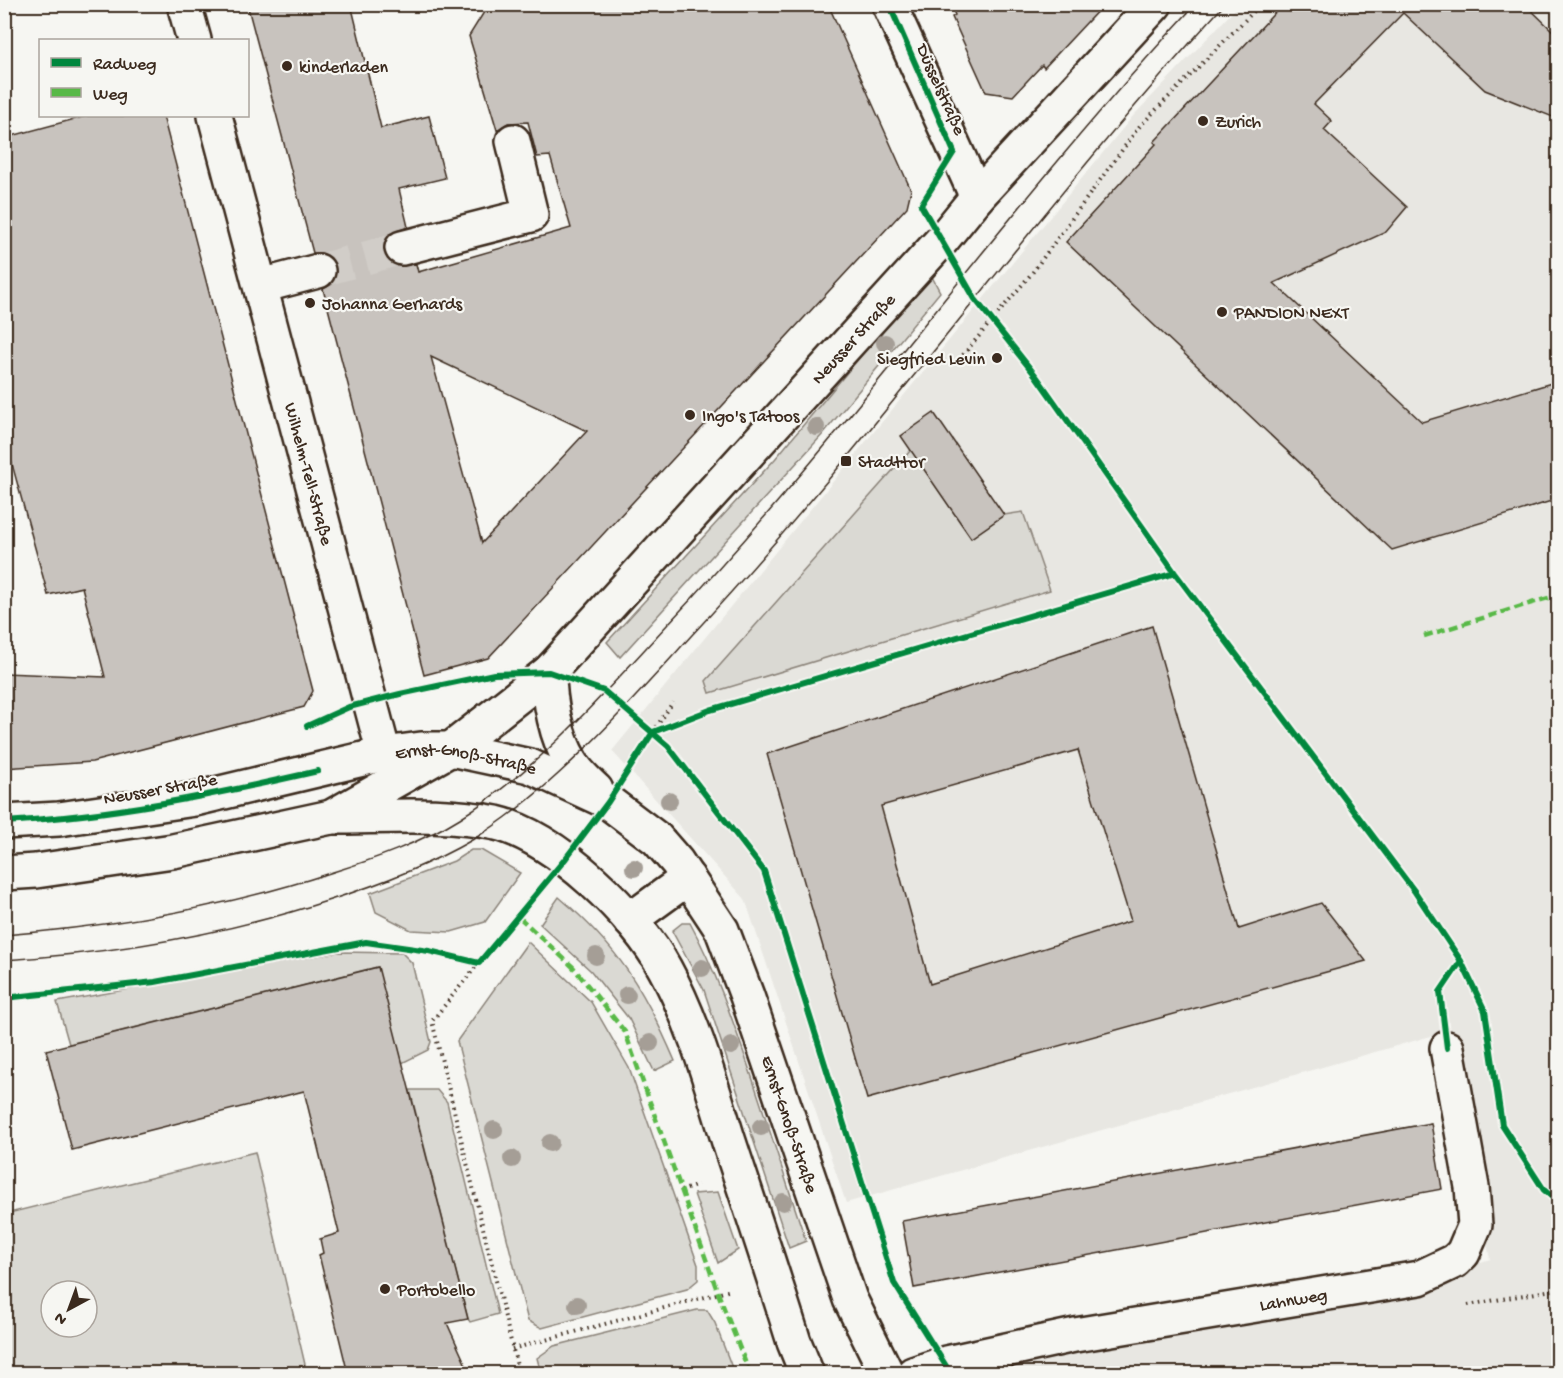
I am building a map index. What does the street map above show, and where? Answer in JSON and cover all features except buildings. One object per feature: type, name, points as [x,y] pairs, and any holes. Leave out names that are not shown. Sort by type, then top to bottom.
[{"type":"street","points":[[184,4],[194,39]]},
{"type":"street","name":"Düsselstraße","points":[[889,4],[977,197]]},
{"type":"street","name":"Neusser Straße","points":[[4,873],[36,871],[173,851],[330,817],[451,748],[549,672],[918,266],[977,197],[1155,4]]},
{"type":"street","name":"Wilhelm-Tell-Straße","points":[[215,117],[384,754]]},
{"type":"street","points":[[402,248],[531,215],[513,141]]},
{"type":"street","points":[[261,286],[318,271]]},
{"type":"street","points":[[549,672],[549,693],[560,736],[570,761],[608,802]]},
{"type":"street","name":"Ernst-Gnoß-Straße","points":[[384,754],[451,748],[530,766],[608,802],[657,838],[688,878],[722,930],[747,996],[850,1299],[887,1374]]},
{"type":"street","points":[[330,817],[384,754]]},
{"type":"street","name":"Neusser Straße","points":[[4,822],[59,819],[195,799],[384,754]]},
{"type":"street","points":[[330,817],[418,817],[497,824],[522,833],[566,858],[630,920],[664,967],[693,1029],[794,1342],[807,1374]]},
{"type":"street","points":[[630,920],[688,878]]},
{"type":"street","name":"Lahnweg","points":[[913,1374],[946,1363],[1075,1335],[1419,1278],[1455,1261],[1463,1253],[1475,1225],[1472,1187],[1447,1048]]},
{"type":"path","points":[[963,355],[1032,273],[1139,127],[1261,4]]},
{"type":"path","points":[[653,732],[673,702]]},
{"type":"path","points":[[478,963],[432,1021],[519,1374]]},
{"type":"path","points":[[512,1349],[775,1278]]},
{"type":"path","points":[[1553,1374],[1558,1370]]},
{"type":"shaded area","points":[[1239,5],[1558,5],[1558,1373],[950,1373],[1426,1280],[1490,1259],[1445,1032],[846,1203],[745,899],[612,751],[1133,116]]},
{"type":"shaded area","points":[[930,273],[940,292],[823,434],[620,657],[607,642],[775,459]]},
{"type":"shaded area","points":[[911,450],[971,538],[1004,515],[1023,512],[1050,590],[710,693],[706,681]]},
{"type":"shaded area","points":[[471,850],[481,850],[520,873],[485,922],[451,932],[411,930],[376,912],[370,893],[454,861]]},
{"type":"shaded area","points":[[559,897],[598,934],[628,971],[652,1012],[675,1061],[654,1071],[629,1019],[591,971],[540,924]]},
{"type":"shaded area","points":[[682,923],[690,923],[709,961],[760,1100],[806,1241],[789,1248],[704,990],[672,931]]},
{"type":"shaded area","points":[[528,942],[591,1002],[629,1068],[698,1265],[698,1280],[687,1289],[542,1328],[528,1321],[457,1041]]},
{"type":"shaded area","points":[[338,952],[402,953],[412,963],[431,1042],[428,1050],[402,1063],[377,967],[69,1044],[57,1002]]},
{"type":"shaded area","points":[[410,1090],[437,1090],[447,1102],[498,1314],[470,1322],[468,1319]]},
{"type":"shaded area","points":[[255,1152],[307,1373],[5,1373],[5,1214]]},
{"type":"shaded area","points":[[718,1192],[738,1250],[718,1263],[694,1194]]},
{"type":"shaded area","points":[[697,1310],[707,1310],[715,1323],[734,1373],[541,1373],[537,1358],[554,1346]]},
{"type":"tunnel","points":[[318,271],[402,248]]},
{"type":"tram line","points":[[4,935],[128,921],[210,906],[347,868],[429,835],[460,818],[517,777],[570,728],[737,549],[803,472],[1061,157],[1196,4]]},
{"type":"tram line","points":[[4,960],[128,947],[210,933],[290,912],[403,874],[472,840],[502,821],[560,773],[588,746],[760,559],[893,401],[1089,160],[1225,4]]},
{"type":"marked path","points":[[1424,636],[1558,595]]},
{"type":"marked path","points":[[519,917],[573,967],[625,1032],[718,1293],[750,1374]]},
{"type":"cycle path","points":[[889,4],[954,152],[921,205],[975,299],[1036,376],[1175,573],[1415,892],[1461,961],[1485,1011],[1502,1125],[1544,1190],[1558,1202]]},
{"type":"cycle path","points":[[4,998],[155,982],[366,942],[429,951],[479,963],[566,858],[608,802],[653,732],[710,710],[1175,573]]},
{"type":"cycle path","points":[[307,726],[349,707],[400,694],[494,674],[549,672],[604,691],[668,746],[764,871],[894,1283],[951,1374]]},
{"type":"cycle path","points":[[4,822],[123,810],[318,771]]},
{"type":"cycle path","points":[[1447,1048],[1440,992],[1461,961]]},
{"type":"place","name":"kinderladen","points":[[287,66]]},
{"type":"place","name":"Zurich","points":[[1203,121]]},
{"type":"place","name":"Johanna Gerhards","points":[[310,303]]},
{"type":"place","name":"PANDION NEXT","points":[[1222,312]]},
{"type":"place","name":"Siegfried Levin","points":[[997,358]]},
{"type":"place","name":"Ingo's Tatoos","points":[[690,415]]},
{"type":"place","name":"Stadttor","points":[[846,461]]},
{"type":"place","name":"Portobello","points":[[385,1289]]}]
